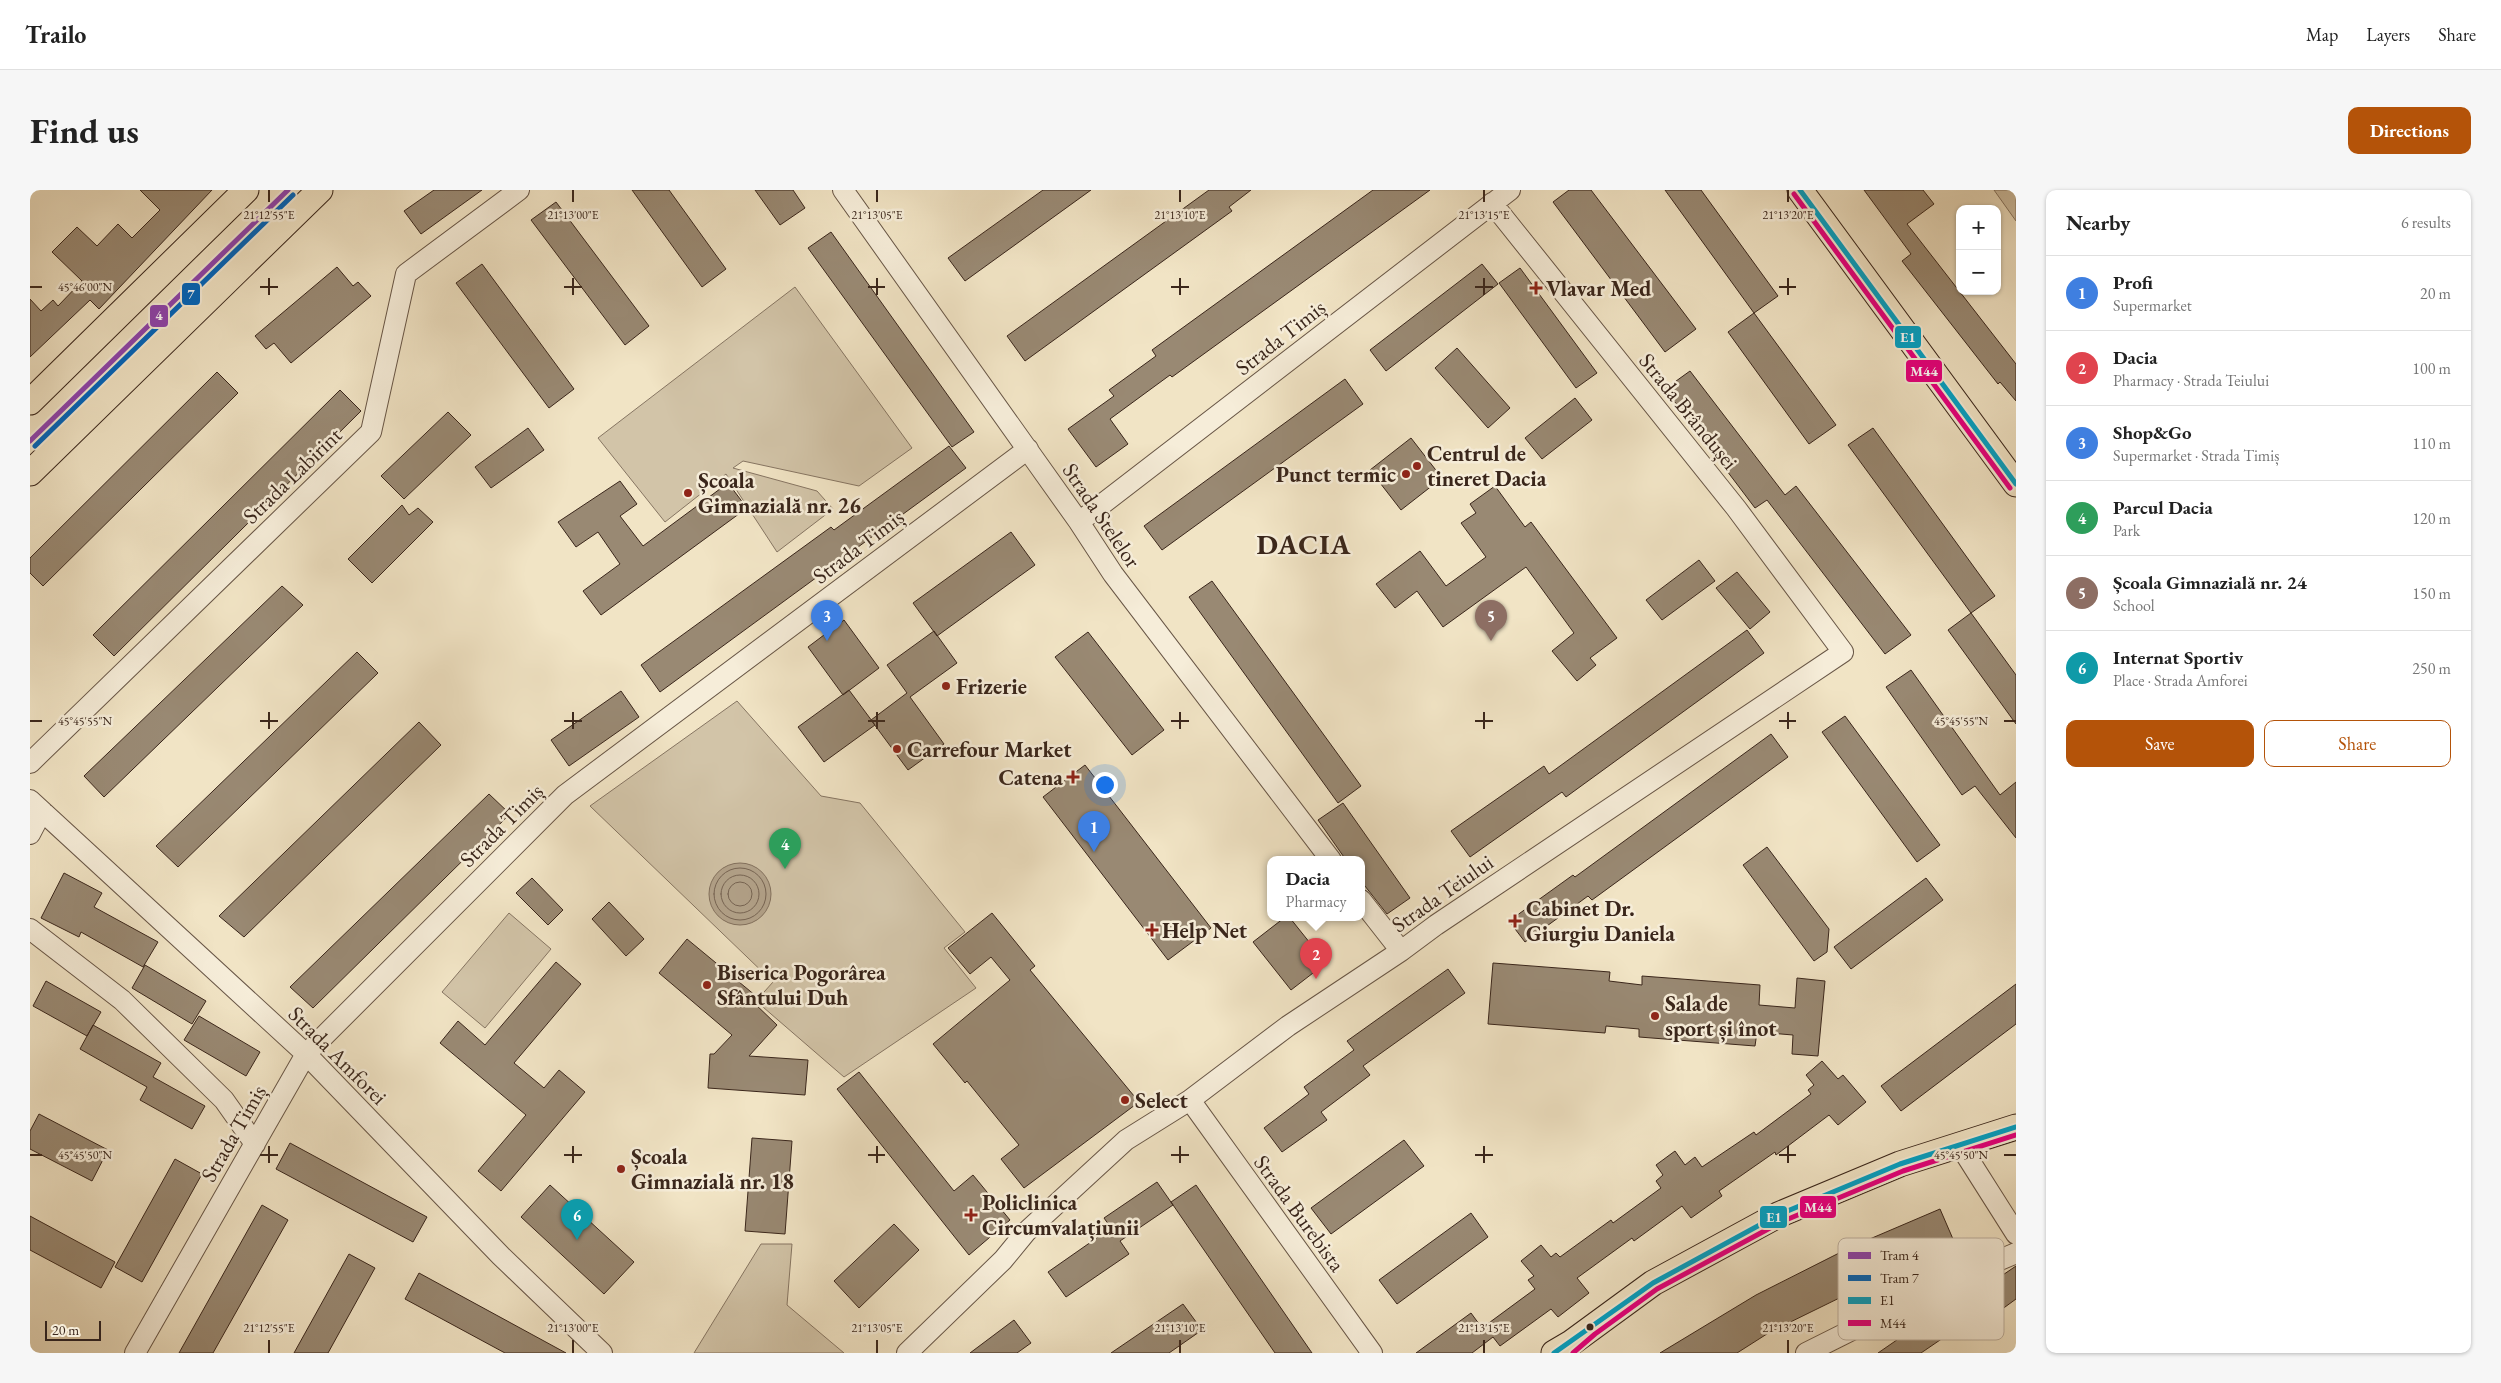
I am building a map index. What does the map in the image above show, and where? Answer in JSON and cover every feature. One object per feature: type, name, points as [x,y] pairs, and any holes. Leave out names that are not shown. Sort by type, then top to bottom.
[{"type":"main road","points":[[30,402],[246,190]]},
{"type":"main road","points":[[30,473],[320,190]]},
{"type":"main road","points":[[1800,190],[2016,484]]},
{"type":"main road","points":[[1563,1350],[1653,1283],[1778,1216],[1900,1164],[2016,1127]]},
{"type":"street","name":"Strada Labirint","points":[[30,763],[371,432],[406,274],[519,190]]},
{"type":"street","name":"Strada Stelelor","points":[[843,190],[1028,449],[1113,574],[1328,856]]},
{"type":"street","name":"Strada Timiș","points":[[1079,522],[1510,190]]},
{"type":"street","name":"Strada Brândușei","points":[[1492,203],[1736,508],[1843,652]]},
{"type":"street","name":"Strada Timiș","points":[[135,1353],[306,1054],[565,795],[1028,449]]},
{"type":"street","name":"Strada Teiului","points":[[907,1353],[1003,1260],[1026,1232],[1126,1140],[1190,1100],[1288,1026],[1400,952],[1436,925],[1843,652]]},
{"type":"street","name":"Strada Amforei","points":[[36,806],[306,1054],[501,1256],[602,1353]]},
{"type":"street","points":[[30,834],[36,806]]},
{"type":"street","points":[[1365,905],[1400,952]]},
{"type":"street","points":[[30,929],[122,1000],[224,1100],[254,1144]]},
{"type":"street","name":"Strada Burebista","points":[[1190,1100],[1372,1353]]},
{"type":"street","points":[[1959,1144],[2016,1234]]},
{"type":"street","points":[[2004,1258],[2016,1253]]},
{"type":"street","points":[[1806,1353],[1838,1337]]},
{"type":"shaded area","points":[[1994,190],[2016,190],[2016,221]]},
{"type":"shaded area","points":[[795,287],[912,448],[859,486],[743,461],[733,468],[817,491],[833,509],[777,552],[726,474],[665,522],[598,438]]},
{"type":"shaded area","points":[[737,701],[821,796],[860,803],[965,932],[944,948],[976,988],[844,1077],[756,1001],[773,982],[590,806]]},
{"type":"shaded area","points":[[509,913],[551,949],[485,1028],[442,992]]},
{"type":"shaded area","points":[[761,1244],[792,1244],[787,1305],[844,1353],[694,1353]]},
{"type":"water","points":[[740,863],[757,868],[762,872],[766,877],[771,894],[766,911],[762,916],[757,920],[740,925],[723,920],[718,916],[714,911],[709,894],[714,877],[718,872],[723,868]]},
{"type":"building","points":[[140,190],[212,190],[99,309],[90,300],[30,357],[30,299],[41,311],[53,300],[58,306],[82,281],[52,252],[77,227],[97,246],[118,224],[132,238],[160,210]]},
{"type":"building","points":[[434,190],[482,190],[421,234],[404,211]]},
{"type":"building","points":[[632,190],[669,190],[726,269],[702,287]]},
{"type":"building","points":[[755,190],[793,190],[805,208],[780,225]]},
{"type":"building","points":[[1043,190],[1091,190],[965,281],[948,258]]},
{"type":"building","points":[[1209,190],[1251,190],[1229,207],[1232,211],[1025,361],[1007,336]]},
{"type":"building","points":[[1373,190],[1430,190],[1172,377],[1170,375],[1110,419],[1128,444],[1096,467],[1068,429],[1114,396],[1109,390],[1156,356],[1152,350]]},
{"type":"building","points":[[1569,190],[1591,190],[1696,329],[1665,352],[1553,202]]},
{"type":"building","points":[[1665,190],[1701,190],[1778,296],[1754,313]]},
{"type":"building","points":[[1864,190],[1923,190],[1934,204],[1907,224],[1956,287],[1956,295],[1962,295],[2016,364],[2016,401],[2000,382],[1998,384],[1902,261],[1911,254]]},
{"type":"building","points":[[556,202],[649,326],[625,345],[531,220]]},
{"type":"building","points":[[831,232],[974,432],[952,447],[808,248]]},
{"type":"building","points":[[482,264],[574,389],[549,408],[456,283]]},
{"type":"building","points":[[1482,264],[1498,284],[1386,371],[1370,350]]},
{"type":"building","points":[[337,267],[353,286],[358,282],[371,296],[291,363],[274,343],[266,349],[255,336]]},
{"type":"building","points":[[1520,268],[1597,373],[1576,388],[1499,283]]},
{"type":"building","points":[[1754,313],[1836,425],[1809,444],[1728,332]]},
{"type":"building","points":[[1457,348],[1510,408],[1488,428],[1435,368]]},
{"type":"building","points":[[1690,371],[1785,495],[1796,486],[1911,635],[1885,654],[1767,500],[1755,508],[1665,389]]},
{"type":"building","points":[[217,372],[238,393],[43,586],[30,573],[30,558]]},
{"type":"building","points":[[1345,379],[1363,404],[1162,550],[1144,526]]},
{"type":"building","points":[[340,390],[361,411],[114,656],[93,635]]},
{"type":"building","points":[[1575,398],[1592,420],[1542,459],[1525,438]]},
{"type":"building","points":[[448,412],[471,435],[404,499],[381,476]]},
{"type":"building","points":[[528,428],[544,450],[491,488],[475,467]]},
{"type":"building","points":[[1873,428],[1995,596],[1971,613],[1848,445]]},
{"type":"building","name":"Punct termic","points":[[1411,438],[1442,478],[1401,510],[1370,470]]},
{"type":"building","points":[[949,446],[966,468],[660,692],[641,665],[831,527],[834,530]]},
{"type":"building","points":[[620,481],[637,504],[620,516],[643,546],[728,483],[747,508],[601,615],[583,591],[620,564],[598,532],[576,547],[558,522]]},
{"type":"building","points":[[1495,486],[1525,527],[1531,522],[1617,638],[1590,658],[1596,665],[1577,681],[1552,651],[1574,633],[1526,567],[1443,627],[1417,591],[1395,608],[1376,584],[1420,551],[1446,586],[1486,557],[1461,523],[1476,513],[1470,504]]},
{"type":"building","points":[[402,505],[409,515],[418,508],[433,522],[372,583],[348,559]]},
{"type":"building","points":[[1011,532],[1035,565],[937,636],[913,603]]},
{"type":"building","points":[[1699,560],[1715,581],[1662,620],[1646,600]]},
{"type":"building","points":[[1737,572],[1770,612],[1750,629],[1716,588]]},
{"type":"building","points":[[1212,581],[1361,786],[1338,803],[1189,597]]},
{"type":"building","points":[[282,586],[303,605],[104,797],[84,776]]},
{"type":"building","points":[[1971,613],[2016,675],[2016,724],[1948,630]]},
{"type":"building","points":[[844,620],[879,668],[843,695],[808,647]]},
{"type":"building","points":[[1747,630],[1764,653],[1566,797],[1562,792],[1470,857],[1451,831],[1544,766],[1549,774]]},
{"type":"building","points":[[934,631],[957,663],[910,697],[944,744],[908,770],[871,720],[907,693],[887,665]]},
{"type":"building","points":[[1088,632],[1164,730],[1132,755],[1055,657]]},
{"type":"building","points":[[357,652],[378,673],[178,867],[156,846]]},
{"type":"building","points":[[1911,670],[2000,795],[2016,782],[2016,838],[1975,786],[1962,795],[1886,687]]},
{"type":"building","points":[[849,690],[875,725],[824,762],[798,727]]},
{"type":"building","points":[[621,691],[639,717],[569,766],[551,740]]},
{"type":"building","points":[[1845,716],[1940,845],[1917,862],[1822,732]]},
{"type":"building","points":[[419,722],[441,745],[244,937],[219,916]]},
{"type":"building","points":[[1771,734],[1788,757],[1592,900],[1588,896],[1525,942],[1509,921],[1573,875],[1575,877]]},
{"type":"building","points":[[1085,765],[1211,928],[1168,960],[1043,797]]},
{"type":"building","points":[[489,794],[510,814],[313,1008],[290,987]]},
{"type":"building","points":[[1343,803],[1410,898],[1387,914],[1365,886],[1365,856],[1343,856],[1318,820]]},
{"type":"building","points":[[1767,847],[1829,929],[1827,952],[1814,961],[1743,865]]},
{"type":"building","points":[[64,873],[102,893],[94,907],[158,942],[143,967],[81,932],[79,937],[41,918]]},
{"type":"building","points":[[532,878],[563,910],[548,925],[516,893]]},
{"type":"building","points":[[1926,878],[1943,900],[1851,969],[1834,947]]},
{"type":"building","points":[[609,902],[644,939],[626,956],[592,919]]},
{"type":"building","points":[[992,913],[1035,966],[1030,970],[1139,1102],[1024,1188],[1001,1159],[1019,1145],[967,1081],[965,1083],[933,1044],[1010,980],[991,957],[970,974],[948,948]]},
{"type":"building","points":[[1280,921],[1292,921],[1326,963],[1291,990],[1253,942]]},
{"type":"building","points":[[687,939],[756,996],[752,1001],[777,1025],[749,1056],[808,1060],[805,1095],[708,1088],[710,1054],[714,1054],[732,1035],[659,973]]},
{"type":"building","points":[[556,962],[581,984],[514,1063],[544,1088],[559,1070],[585,1092],[501,1191],[478,1171],[526,1115],[440,1043],[458,1021],[485,1045]]},
{"type":"building","name":"Sala de sport și înot","points":[[1493,963],[1610,972],[1609,981],[1642,985],[1642,976],[1760,985],[1759,1005],[1795,1008],[1797,978],[1825,981],[1818,1056],[1792,1054],[1793,1035],[1757,1032],[1755,1046],[1639,1037],[1639,1029],[1606,1026],[1605,1033],[1488,1024]]},
{"type":"building","points":[[145,965],[206,1001],[192,1024],[132,988]]},
{"type":"building","points":[[1448,969],[1465,993],[1363,1066],[1370,1075],[1321,1112],[1327,1120],[1282,1152],[1264,1128],[1309,1094],[1304,1087],[1354,1050],[1347,1041]]},
{"type":"building","points":[[46,981],[101,1012],[87,1036],[33,1006]]},
{"type":"building","points":[[2016,984],[2016,1024],[1901,1111],[1881,1086]]},
{"type":"building","points":[[199,1016],[260,1052],[246,1076],[184,1040]]},
{"type":"building","points":[[93,1025],[161,1063],[153,1077],[205,1106],[192,1129],[140,1100],[147,1087],[80,1049]]},
{"type":"building","points":[[1822,1061],[1838,1079],[1843,1075],[1866,1102],[1838,1125],[1829,1115],[1776,1155],[1775,1152],[1719,1191],[1722,1196],[1691,1218],[1682,1206],[1634,1241],[1632,1238],[1577,1278],[1589,1293],[1558,1317],[1551,1309],[1500,1346],[1493,1337],[1472,1353],[1416,1353],[1471,1313],[1482,1328],[1535,1289],[1528,1280],[1534,1276],[1521,1261],[1541,1245],[1551,1257],[1556,1253],[1560,1257],[1611,1220],[1613,1223],[1661,1188],[1656,1181],[1663,1175],[1656,1165],[1675,1151],[1685,1165],[1695,1157],[1702,1167],[1754,1132],[1756,1135],[1811,1094],[1808,1090],[1814,1085],[1806,1075]]},
{"type":"building","points":[[859,1072],[954,1191],[973,1175],[1010,1220],[969,1255],[837,1089]]},
{"type":"building","points":[[39,1114],[108,1150],[92,1181],[30,1149],[30,1131]]},
{"type":"building","points":[[752,1138],[792,1141],[785,1234],[745,1231]]},
{"type":"building","points":[[1404,1140],[1424,1166],[1331,1234],[1311,1208]]},
{"type":"building","points":[[290,1143],[427,1217],[413,1242],[276,1169]]},
{"type":"building","points":[[175,1159],[202,1174],[142,1282],[115,1267]]},
{"type":"building","points":[[1157,1182],[1173,1205],[1120,1241],[1129,1254],[1066,1297],[1048,1272],[1111,1228],[1104,1218]]},
{"type":"building","points":[[550,1185],[634,1262],[604,1294],[521,1217]]},
{"type":"building","points":[[1196,1185],[1312,1353],[1275,1353],[1171,1202]]},
{"type":"building","points":[[262,1205],[288,1220],[213,1353],[179,1353]]},
{"type":"building","points":[[1940,1209],[1953,1238],[1872,1238]]},
{"type":"building","points":[[1471,1213],[1488,1237],[1397,1304],[1379,1280]]},
{"type":"building","points":[[30,1216],[115,1262],[101,1288],[30,1250]]},
{"type":"building","points":[[894,1224],[919,1250],[859,1308],[834,1281]]},
{"type":"building","points":[[349,1254],[375,1268],[328,1353],[294,1353]]},
{"type":"building","points":[[1838,1254],[1838,1299],[1770,1332],[1737,1353],[1660,1353],[1756,1295]]},
{"type":"building","points":[[2016,1266],[2016,1299],[2004,1308],[2004,1274]]},
{"type":"building","points":[[419,1273],[566,1353],[505,1353],[405,1299]]},
{"type":"building","points":[[1183,1304],[1202,1330],[1169,1353],[1111,1353]]},
{"type":"building","points":[[1014,1320],[1031,1343],[1017,1353],[970,1353]]},
{"type":"building","points":[[1897,1340],[1940,1340],[1921,1353],[1878,1353]]},
{"type":"tram line","name":"4","points":[[30,441],[288,190]]},
{"type":"tram line","name":"7","points":[[35,446],[293,195]]},
{"type":"transit line","name":"E1","points":[[1800,190],[2016,484]]},
{"type":"transit line","name":"M44","points":[[1794,194],[2010,488]]},
{"type":"transit line","name":"E1","points":[[1554,1353],[1653,1283],[1778,1215],[1900,1164],[2016,1127]]},
{"type":"transit line","name":"M44","points":[[1573,1353],[1595,1334],[1657,1289],[1781,1222],[1903,1171],[2016,1135]]},
{"type":"place","name":"Vlavar Med","points":[[1536,288]]},
{"type":"place","name":"Centrul de tineret Dacia","points":[[1417,466]]},
{"type":"place","name":"Punct termic","points":[[1406,474]]},
{"type":"place","name":"Școala Gimnazială nr. 26","points":[[688,493]]},
{"type":"place","name":"Shop&Go","points":[[827,641]]},
{"type":"place","name":"Școala Gimnazială nr. 24","points":[[1491,641]]},
{"type":"place","name":"Frizerie","points":[[946,686]]},
{"type":"place","name":"Carrefour Market","points":[[897,749]]},
{"type":"place","name":"Catena","points":[[1073,777]]},
{"type":"place","name":"Profi","points":[[1094,852]]},
{"type":"place","name":"Parcul Dacia","points":[[785,869]]},
{"type":"place","name":"Cabinet Dr. Giurgiu Daniela","points":[[1515,921]]},
{"type":"place","name":"Help Net","points":[[1152,930]]},
{"type":"place","name":"Dacia","points":[[1316,979]]},
{"type":"place","name":"Biserica Pogorârea Sfântului Duh","points":[[707,985]]},
{"type":"place","name":"Sala de sport și înot","points":[[1655,1016]]},
{"type":"place","name":"Select","points":[[1125,1100]]},
{"type":"place","name":"Școala Gimnazială nr. 18","points":[[621,1169]]},
{"type":"place","name":"Policlinica Circumvalațiunii","points":[[971,1215]]},
{"type":"place","name":"Internat Sportiv","points":[[577,1240]]},
{"type":"district","name":"DACIA","points":[[1304,544]]}]
